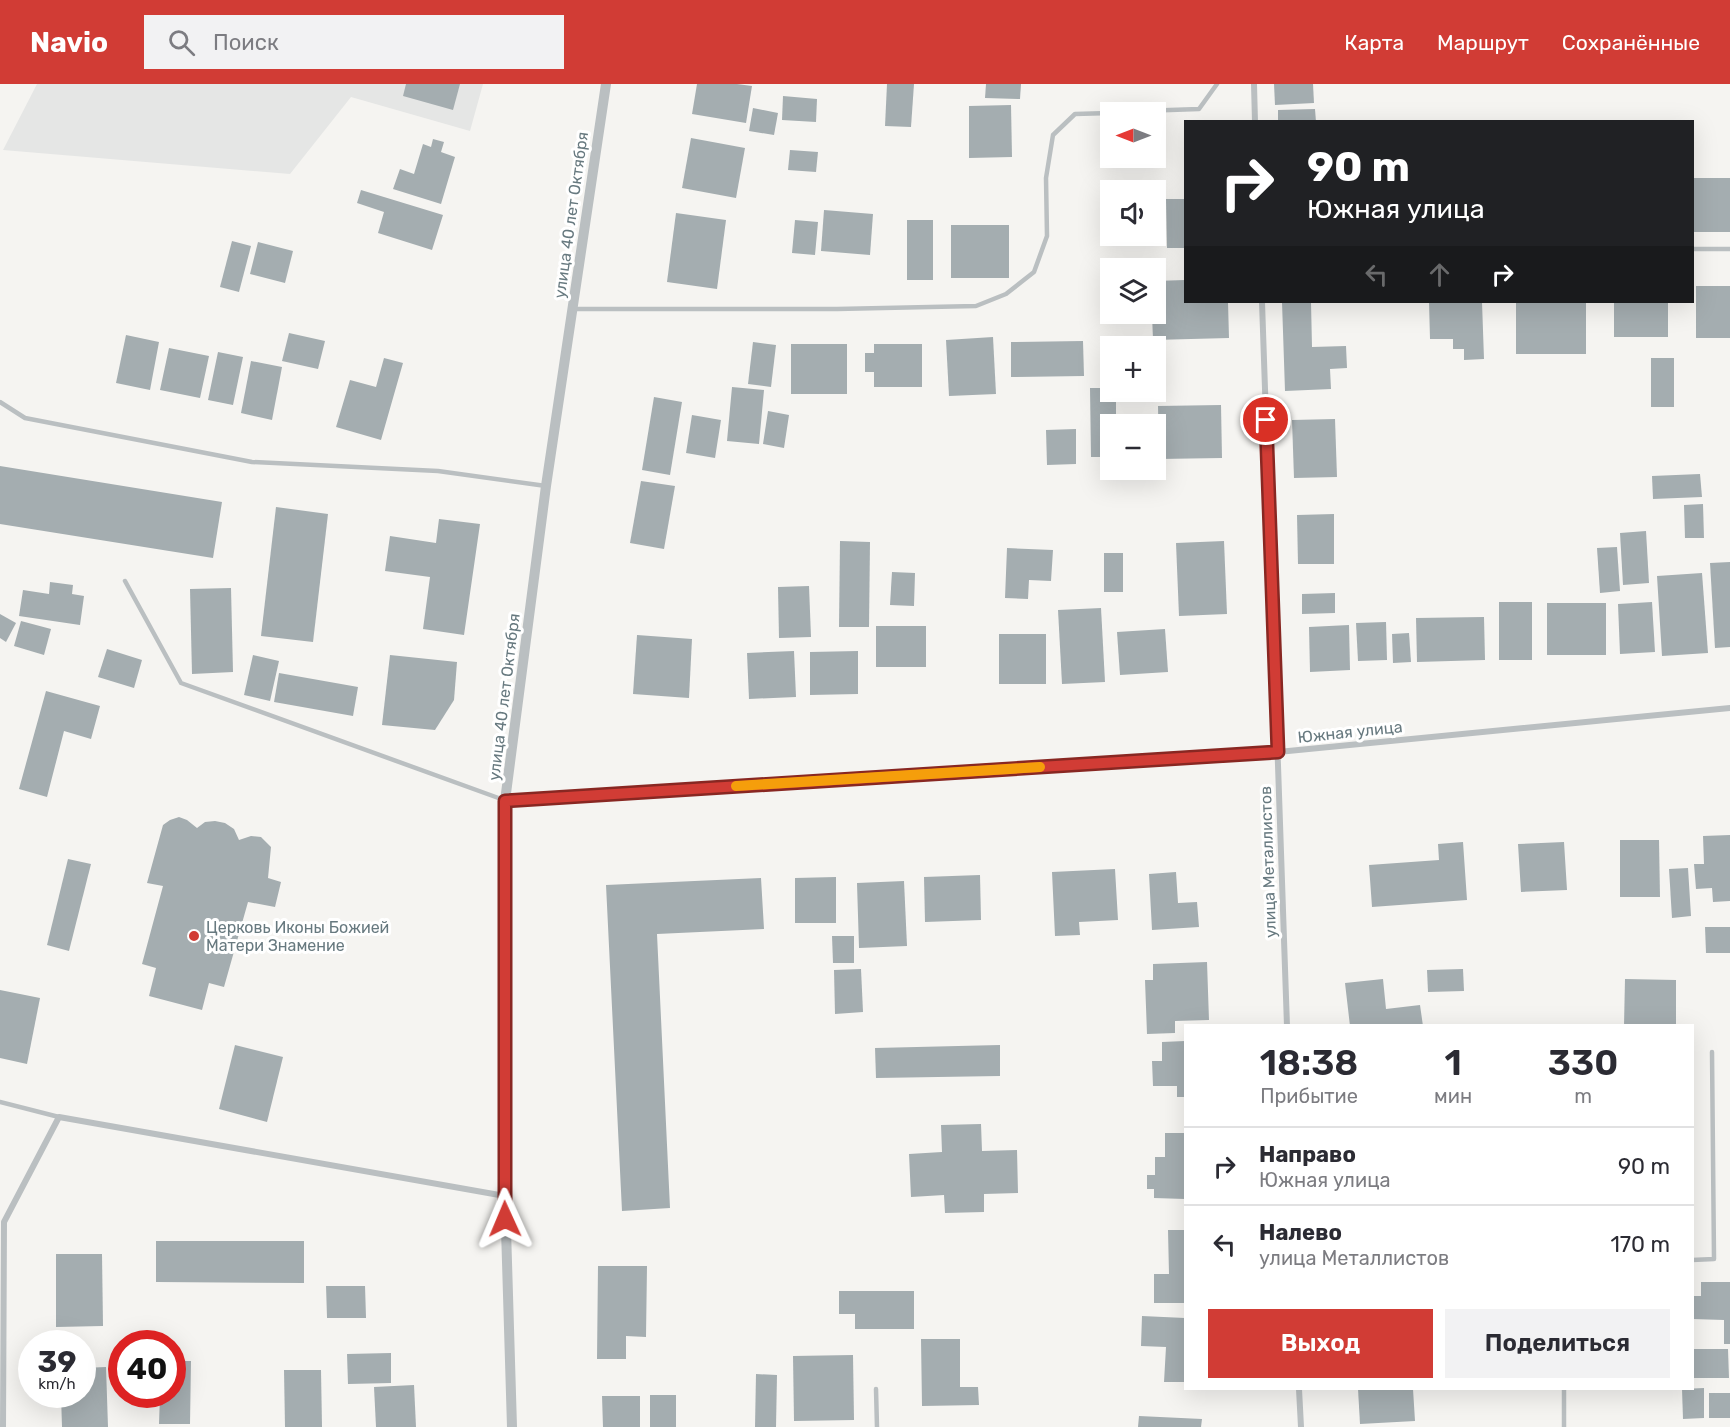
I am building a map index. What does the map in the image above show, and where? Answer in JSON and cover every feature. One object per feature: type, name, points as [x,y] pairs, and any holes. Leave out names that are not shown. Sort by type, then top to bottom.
[{"type":"street","name":"улица 40 лет Октября","points":[[512,1427],[505,1196],[505,801],[546,486],[606,84]]},
{"type":"street","points":[[1254,84],[1255,120]]},
{"type":"street","name":"улица Металлистов","points":[[1262,303],[1287,1024]]},
{"type":"street","name":"Южная улица","points":[[505,801],[1278,752],[1730,708]]},
{"type":"street","points":[[3,1427],[4,1222],[60,1117],[505,1196]]},
{"type":"street","points":[[1299,1390],[1301,1427]]},
{"type":"lane","points":[[1166,110],[1199,109],[1217,84]]},
{"type":"lane","points":[[573,309],[837,309],[976,306],[1006,294],[1034,272],[1047,236],[1046,178],[1053,135],[1075,114],[1100,113]]},
{"type":"lane","points":[[1694,249],[1730,249]]},
{"type":"lane","points":[[0,402],[25,418],[252,462],[438,471],[546,486]]},
{"type":"lane","points":[[125,581],[181,683],[505,801]]},
{"type":"lane","points":[[1694,1260],[1714,1259],[1712,1052]]},
{"type":"lane","points":[[0,1102],[60,1117]]},
{"type":"lane","points":[[876,1389],[877,1427]]},
{"type":"lane","points":[[1564,1390],[1564,1427]]},
{"type":"shaded area","points":[[37,84],[483,84],[470,131],[351,97],[290,174],[3,150]]},
{"type":"building","points":[[406,84],[460,84],[453,110],[403,96]]},
{"type":"building","points":[[697,84],[752,86],[746,123],[692,114]]},
{"type":"building","points":[[887,84],[914,84],[911,127],[885,126]]},
{"type":"building","points":[[986,84],[1021,84],[1020,99],[985,98]]},
{"type":"building","points":[[1274,84],[1313,84],[1314,103],[1275,105]]},
{"type":"building","points":[[783,96],[817,99],[816,122],[782,120]]},
{"type":"building","points":[[1011,105],[1012,157],[969,158],[969,106]]},
{"type":"building","points":[[753,108],[778,113],[774,135],[749,131]]},
{"type":"building","points":[[1315,109],[1316,120],[1278,120],[1278,110]]},
{"type":"building","points":[[691,138],[745,148],[736,198],[682,188]]},
{"type":"building","points":[[433,139],[444,142],[441,152],[455,157],[441,204],[393,189],[400,169],[414,174],[423,144],[431,147]]},
{"type":"building","points":[[790,150],[818,152],[816,172],[788,170]]},
{"type":"building","points":[[1694,178],[1730,178],[1730,232],[1694,232]]},
{"type":"building","points":[[361,190],[443,215],[432,250],[378,233],[384,212],[357,203]]},
{"type":"building","points":[[1166,199],[1184,199],[1184,248],[1167,248]]},
{"type":"building","points":[[824,210],[873,214],[870,255],[821,251]]},
{"type":"building","points":[[676,213],[726,220],[717,289],[667,282]]},
{"type":"building","points":[[795,220],[818,222],[815,255],[792,253]]},
{"type":"building","points":[[907,220],[933,220],[933,280],[907,280]]},
{"type":"building","points":[[951,225],[1009,225],[1009,278],[951,278]]},
{"type":"building","points":[[232,241],[251,246],[239,292],[220,287]]},
{"type":"building","points":[[258,242],[293,251],[285,283],[250,274]]},
{"type":"building","points":[[1184,280],[1184,303],[1228,303],[1229,338],[1166,340],[1166,336],[1153,336],[1152,324],[1166,324],[1166,281]]},
{"type":"building","points":[[1696,286],[1730,286],[1730,338],[1696,338]]},
{"type":"building","points":[[1282,303],[1311,303],[1312,347],[1346,346],[1347,368],[1330,369],[1331,389],[1285,391]]},
{"type":"building","points":[[1429,303],[1482,303],[1484,359],[1464,360],[1464,349],[1453,349],[1453,339],[1430,339]]},
{"type":"building","points":[[1516,303],[1586,303],[1586,354],[1516,354]]},
{"type":"building","points":[[1614,303],[1668,303],[1668,337],[1614,337]]},
{"type":"building","points":[[289,333],[325,341],[318,369],[282,361]]},
{"type":"building","points":[[126,335],[159,342],[150,390],[116,383]]},
{"type":"building","points":[[993,337],[996,394],[949,396],[946,340]]},
{"type":"building","points":[[1083,341],[1084,376],[1011,377],[1011,342]]},
{"type":"building","points":[[753,342],[776,345],[771,387],[748,384]]},
{"type":"building","points":[[791,344],[847,344],[847,394],[791,394]]},
{"type":"building","points":[[874,344],[922,344],[922,387],[874,387],[874,372],[865,372],[865,353],[874,353]]},
{"type":"building","points":[[169,348],[209,356],[200,398],[160,390]]},
{"type":"building","points":[[218,352],[243,357],[233,405],[208,400]]},
{"type":"building","points":[[384,358],[403,363],[381,440],[336,427],[350,380],[376,387]]},
{"type":"building","points":[[1651,358],[1674,358],[1674,407],[1651,407]]},
{"type":"building","points":[[251,361],[282,367],[272,420],[241,413]]},
{"type":"building","points":[[732,387],[764,390],[759,444],[727,441]]},
{"type":"building","points":[[1090,388],[1100,388],[1100,402],[1116,402],[1116,414],[1100,414],[1100,457],[1091,457]]},
{"type":"building","points":[[654,397],[682,402],[670,475],[642,470]]},
{"type":"building","points":[[1221,405],[1222,458],[1166,459],[1166,414],[1158,414],[1158,406]]},
{"type":"building","points":[[768,411],[789,415],[784,448],[763,444]]},
{"type":"building","points":[[692,415],[721,420],[715,458],[686,453]]},
{"type":"building","points":[[1335,419],[1337,477],[1294,478],[1292,420]]},
{"type":"building","points":[[1076,429],[1076,464],[1047,465],[1046,430]]},
{"type":"building","points":[[0,466],[222,502],[213,558],[0,524]]},
{"type":"building","points":[[1700,474],[1702,497],[1653,499],[1652,476]]},
{"type":"building","points":[[641,481],[675,486],[664,549],[630,543]]},
{"type":"building","points":[[1703,504],[1704,538],[1685,538],[1684,505]]},
{"type":"building","points":[[276,507],[328,514],[313,642],[261,636]]},
{"type":"building","points":[[1334,514],[1334,564],[1298,564],[1297,515]]},
{"type":"building","points":[[439,519],[480,524],[464,635],[423,629],[430,577],[385,571],[390,536],[436,543]]},
{"type":"building","points":[[1646,531],[1649,583],[1623,585],[1620,533]]},
{"type":"building","points":[[840,541],[870,542],[869,627],[839,627]]},
{"type":"building","points":[[1224,541],[1227,614],[1179,616],[1176,543]]},
{"type":"building","points":[[1617,547],[1620,591],[1600,593],[1597,548]]},
{"type":"building","points":[[1007,548],[1053,550],[1051,581],[1029,580],[1028,599],[1005,598]]},
{"type":"building","points":[[1104,553],[1123,553],[1123,592],[1104,592]]},
{"type":"building","points":[[1730,562],[1730,647],[1715,648],[1710,563]]},
{"type":"building","points":[[892,572],[915,573],[914,606],[890,605]]},
{"type":"building","points":[[1702,573],[1708,653],[1662,656],[1657,576]]},
{"type":"building","points":[[50,582],[73,585],[72,594],[84,596],[80,625],[19,616],[23,590],[49,594]]},
{"type":"building","points":[[809,586],[811,637],[779,638],[778,587]]},
{"type":"building","points":[[231,588],[233,672],[192,674],[190,589]]},
{"type":"building","points":[[1335,593],[1335,613],[1302,614],[1302,594]]},
{"type":"building","points":[[1499,602],[1532,602],[1532,660],[1499,660]]},
{"type":"building","points":[[1652,602],[1655,652],[1620,654],[1618,604]]},
{"type":"building","points":[[1547,603],[1606,603],[1606,655],[1547,655]]},
{"type":"building","points":[[1101,608],[1105,682],[1062,684],[1058,610]]},
{"type":"building","points":[[0,614],[16,623],[6,642],[0,638]]},
{"type":"building","points":[[1484,617],[1485,660],[1417,662],[1416,618]]},
{"type":"building","points":[[21,621],[51,629],[44,655],[14,646]]},
{"type":"building","points":[[1386,622],[1387,660],[1358,661],[1356,623]]},
{"type":"building","points":[[1349,625],[1350,670],[1310,672],[1309,627]]},
{"type":"building","points":[[876,626],[926,626],[926,667],[876,667]]},
{"type":"building","points":[[1165,629],[1168,672],[1120,675],[1117,632]]},
{"type":"building","points":[[1409,633],[1411,662],[1393,663],[1392,634]]},
{"type":"building","points":[[999,634],[1046,634],[1046,684],[999,684]]},
{"type":"building","points":[[637,635],[692,639],[689,698],[633,694]]},
{"type":"building","points":[[107,649],[142,660],[134,688],[98,677]]},
{"type":"building","points":[[794,651],[796,697],[749,699],[747,653]]},
{"type":"building","points":[[858,651],[858,694],[810,695],[810,652]]},
{"type":"building","points":[[253,655],[279,661],[270,701],[244,695]]},
{"type":"building","points":[[390,655],[457,662],[454,700],[435,730],[382,725]]},
{"type":"building","points":[[279,673],[358,687],[353,716],[274,702]]},
{"type":"building","points":[[46,691],[100,706],[91,739],[64,731],[47,797],[19,789]]},
{"type":"building","name":"Церковь Иконы Божией Матери Знамение","points":[[179,817],[197,828],[205,822],[225,823],[234,829],[239,840],[251,836],[261,837],[271,847],[268,878],[281,882],[275,907],[248,902],[224,987],[209,983],[202,1010],[149,996],[156,968],[142,964],[163,886],[147,883],[163,825]]},
{"type":"building","points":[[1730,835],[1730,901],[1713,902],[1712,888],[1696,889],[1694,864],[1704,864],[1703,836]]},
{"type":"building","points":[[1620,840],[1659,840],[1660,897],[1620,897]]},
{"type":"building","points":[[1463,842],[1467,900],[1372,907],[1369,865],[1439,860],[1438,844]]},
{"type":"building","points":[[1564,842],[1567,890],[1521,892],[1518,844]]},
{"type":"building","points":[[68,859],[91,864],[69,951],[47,945]]},
{"type":"building","points":[[1688,868],[1691,916],[1672,918],[1669,869]]},
{"type":"building","points":[[1115,869],[1118,920],[1079,922],[1080,935],[1055,936],[1052,872]]},
{"type":"building","points":[[1176,872],[1178,903],[1197,902],[1199,927],[1152,930],[1149,874]]},
{"type":"building","points":[[980,875],[981,920],[925,922],[924,877]]},
{"type":"building","points":[[836,877],[836,923],[795,923],[795,878]]},
{"type":"building","points":[[761,878],[764,929],[657,934],[670,1208],[622,1211],[606,885]]},
{"type":"building","points":[[904,881],[907,946],[859,948],[857,883]]},
{"type":"building","points":[[1705,927],[1730,927],[1730,953],[1706,953]]},
{"type":"building","points":[[832,936],[854,936],[854,963],[833,963]]},
{"type":"building","points":[[1207,962],[1209,1020],[1175,1021],[1175,1033],[1147,1034],[1145,980],[1153,980],[1153,964]]},
{"type":"building","points":[[861,969],[863,1012],[835,1014],[834,970]]},
{"type":"building","points":[[1463,969],[1464,991],[1428,992],[1427,970]]},
{"type":"building","points":[[1383,979],[1386,1009],[1420,1005],[1423,1024],[1350,1024],[1345,983]]},
{"type":"building","points":[[1625,979],[1676,980],[1676,1024],[1624,1024]]},
{"type":"building","points":[[0,990],[40,998],[27,1064],[0,1058]]},
{"type":"building","points":[[1184,1041],[1184,1097],[1177,1097],[1177,1086],[1153,1086],[1152,1061],[1162,1061],[1162,1042]]},
{"type":"building","points":[[235,1045],[283,1057],[267,1122],[219,1109]]},
{"type":"building","points":[[1000,1045],[1000,1076],[876,1078],[875,1048]]},
{"type":"building","points":[[981,1124],[982,1151],[1017,1150],[1018,1193],[984,1194],[984,1212],[945,1213],[944,1195],[911,1197],[909,1154],[942,1152],[941,1125]]},
{"type":"building","points":[[1165,1133],[1184,1133],[1184,1199],[1154,1198],[1154,1189],[1147,1189],[1147,1175],[1155,1175],[1155,1157],[1165,1157]]},
{"type":"building","points":[[1168,1230],[1184,1230],[1184,1303],[1154,1303],[1154,1274],[1169,1274]]},
{"type":"building","points":[[156,1241],[304,1241],[304,1283],[156,1282]]},
{"type":"building","points":[[56,1254],[102,1254],[103,1326],[56,1327]]},
{"type":"building","points":[[598,1266],[647,1266],[646,1337],[626,1336],[626,1359],[597,1359]]},
{"type":"building","points":[[1701,1282],[1730,1282],[1730,1344],[1724,1344],[1724,1320],[1694,1319],[1694,1296],[1701,1296]]},
{"type":"building","points":[[326,1286],[365,1286],[366,1318],[327,1318]]},
{"type":"building","points":[[839,1291],[914,1291],[914,1329],[855,1329],[855,1314],[839,1314]]},
{"type":"building","points":[[1142,1316],[1184,1318],[1184,1382],[1164,1382],[1166,1347],[1141,1346]]},
{"type":"building","points":[[921,1339],[960,1339],[960,1387],[978,1387],[979,1405],[922,1406]]},
{"type":"building","points":[[1694,1349],[1728,1349],[1729,1378],[1694,1378]]},
{"type":"building","points":[[391,1353],[391,1383],[348,1384],[347,1354]]},
{"type":"building","points":[[853,1355],[854,1420],[794,1421],[793,1356]]},
{"type":"building","points":[[186,1361],[191,1361],[190,1424],[159,1424],[160,1408],[186,1408]]},
{"type":"building","points":[[96,1367],[106,1367],[108,1427],[62,1427],[61,1408],[96,1408]]},
{"type":"building","points":[[284,1370],[321,1370],[322,1427],[285,1427]]},
{"type":"building","points":[[756,1374],[777,1375],[776,1427],[755,1427]]},
{"type":"building","points":[[414,1385],[416,1427],[376,1427],[374,1387]]},
{"type":"building","points":[[1704,1388],[1704,1418],[1683,1419],[1682,1390]]},
{"type":"building","points":[[1358,1390],[1413,1390],[1415,1421],[1360,1424]]},
{"type":"building","points":[[1709,1393],[1730,1393],[1730,1418],[1709,1418]]},
{"type":"building","points":[[650,1395],[676,1395],[676,1427],[650,1427]]},
{"type":"building","points":[[602,1396],[640,1396],[640,1427],[603,1427]]},
{"type":"building","points":[[1139,1416],[1202,1419],[1201,1427],[1138,1427]]},
{"type":"slow traffic","points":[[736,786],[1040,767]]},
{"type":"place","name":"Церковь Иконы Божией Матери Знамение","points":[[194,936]]},
{"type":"route","points":[[505,1219],[505,801],[1278,752],[1266,420]]}]
